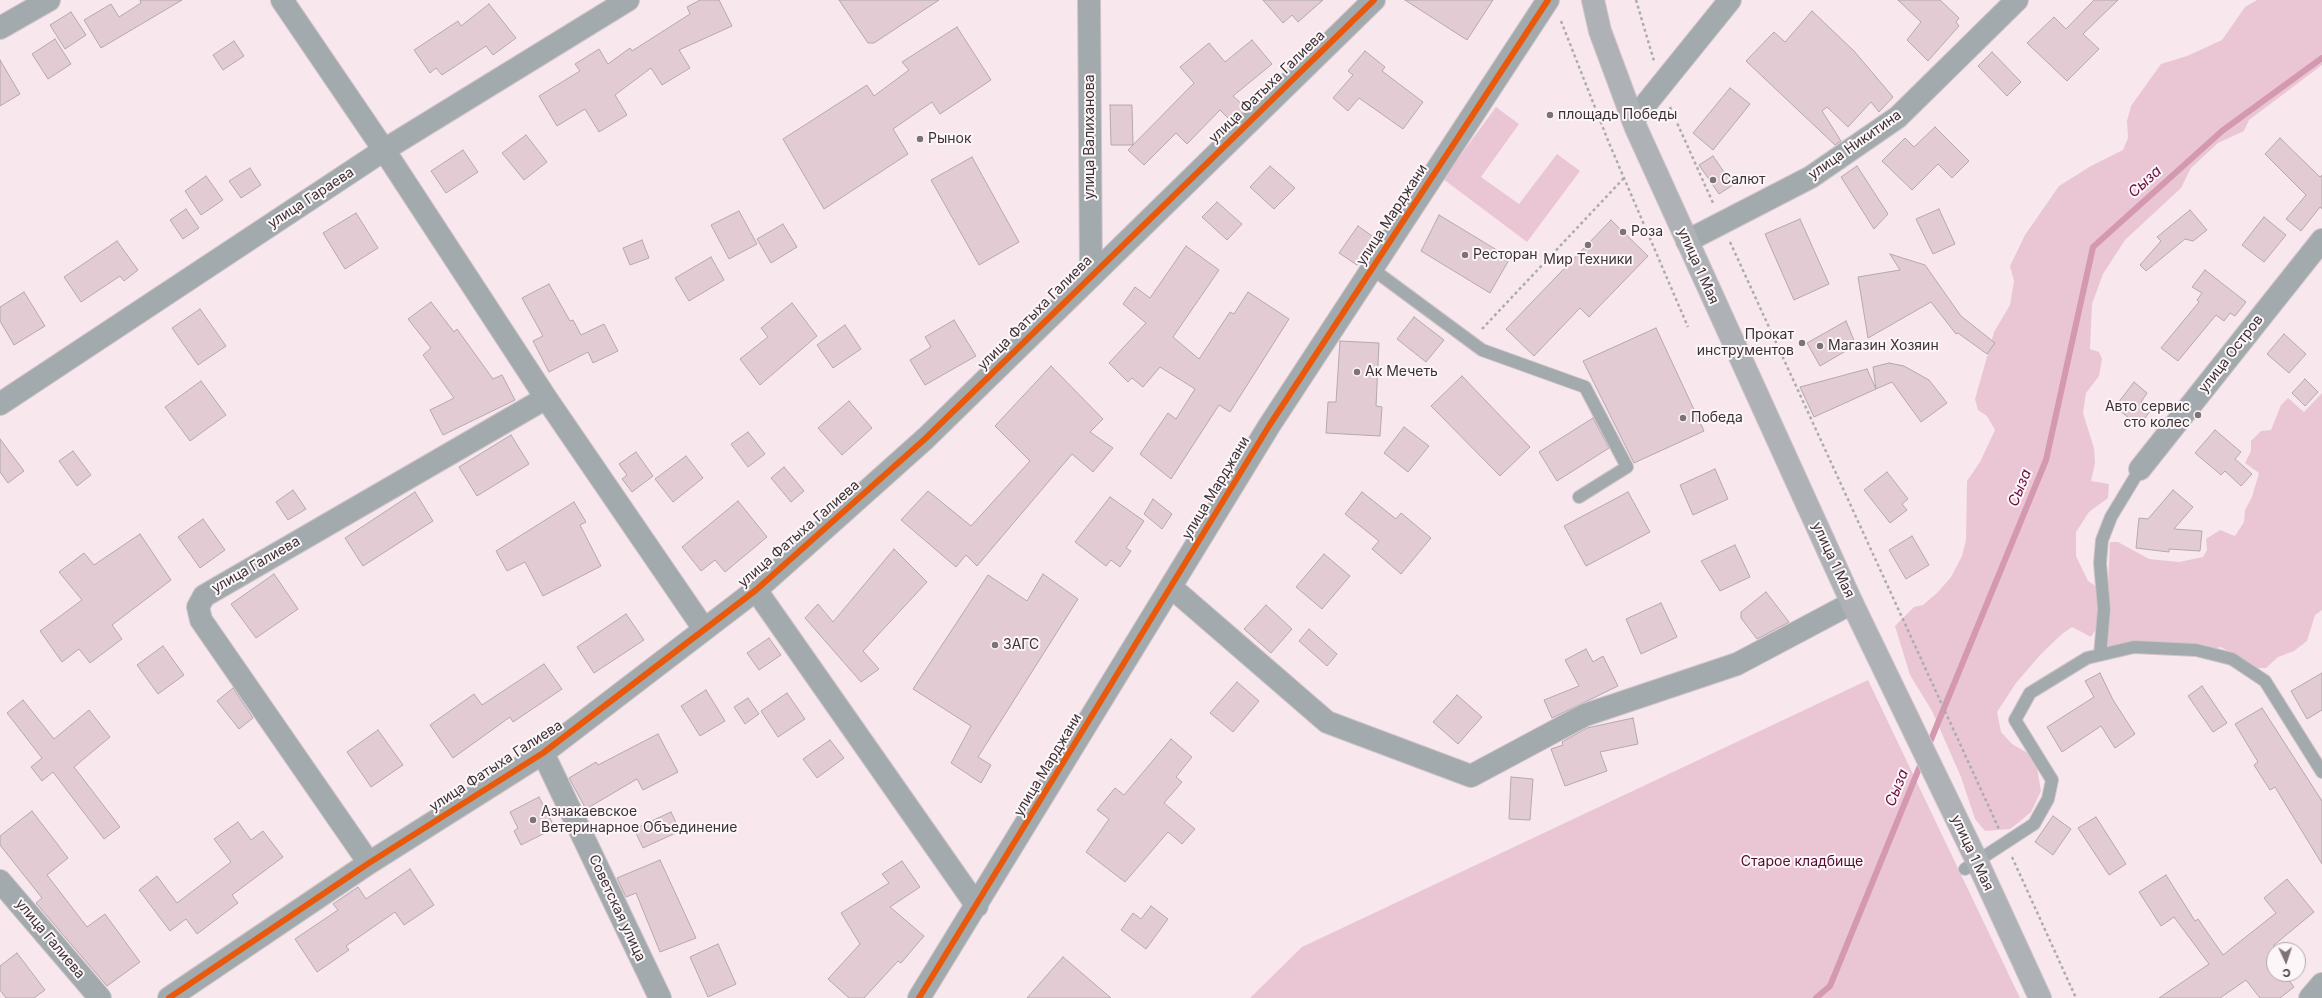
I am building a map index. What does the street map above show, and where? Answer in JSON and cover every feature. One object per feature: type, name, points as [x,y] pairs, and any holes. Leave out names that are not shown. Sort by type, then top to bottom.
[{"type":"main road","name":"улица 1 Мая","points":[[1593,0],[1600,31],[1633,120],[1687,241],[1971,865],[2040,998]]},
{"type":"street","points":[[0,28],[49,0]]},
{"type":"street","points":[[282,0],[384,150],[546,398],[704,630]]},
{"type":"street","name":"улица Гараева","points":[[0,404],[384,150],[628,0]]},
{"type":"street","name":"улица Валиханова","points":[[1090,0],[1091,274]]},
{"type":"street","name":"улица Фатыха Галиева","points":[[169,998],[369,863],[543,753],[756,590],[926,438],[1091,274],[1374,0]]},
{"type":"street","points":[[1633,120],[1730,0]]},
{"type":"street","name":"улица Никитина","points":[[1687,241],[1811,177],[1898,117],[2017,0]]},
{"type":"street","name":"улица Марджани","points":[[919,998],[977,906],[1269,426],[1371,268],[1553,7]]},
{"type":"street","name":"улица Остров","points":[[2140,468],[2322,240]]},
{"type":"street","name":"улица Галиева","points":[[369,863],[201,620],[198,607],[204,596],[546,398]]},
{"type":"street","points":[[1170,587],[1327,722],[1471,776],[1585,715],[1737,664],[1852,603]]},
{"type":"street","points":[[756,590],[977,906]]},
{"type":"street","name":"Советская улица","points":[[543,753],[660,998]]},
{"type":"street","name":"улица Галиева","points":[[0,881],[100,998]]},
{"type":"street","points":[[2310,998],[2322,984]]},
{"type":"lane","points":[[1371,268],[1482,350],[1585,386],[1627,467],[1579,497]]},
{"type":"lane","points":[[2100,655],[2104,609],[2100,563],[2102,540],[2111,517],[2140,468]]},
{"type":"lane","points":[[1971,865],[2006,844],[2034,824],[2048,799],[2052,780],[2015,720],[2030,693],[2087,658],[2134,646],[2196,650],[2232,659],[2265,681],[2322,772]]},
{"type":"path","points":[[1636,0],[1645,35],[1671,109],[1722,224],[2076,998]]},
{"type":"path","points":[[1553,7],[1688,327]]},
{"type":"path","points":[[1471,342],[1624,178]]},
{"type":"green space","points":[[2257,0],[2322,0],[2322,65],[2249,120],[2244,131],[2218,143],[2191,168],[2181,188],[2125,240],[2103,274],[2092,304],[2090,349],[2099,352],[2102,359],[2099,376],[2086,393],[2083,413],[2094,448],[2095,463],[2091,481],[2109,484],[2108,498],[2089,512],[2076,532],[2076,556],[2088,581],[2102,590],[2099,624],[2091,637],[2072,627],[2062,634],[2041,654],[2016,683],[1997,712],[2001,732],[2012,744],[2035,757],[2041,791],[2031,812],[2010,829],[1985,831],[1975,819],[1961,777],[1932,711],[1910,675],[1895,626],[1914,607],[1923,605],[1938,592],[1951,577],[1962,556],[1966,540],[1967,481],[1980,462],[1995,430],[1987,416],[1978,410],[1975,399],[1994,332],[2010,305],[2014,281],[2010,266],[2025,235],[2059,186],[2091,166],[2123,150],[2128,138],[2127,121],[2131,106],[2161,64],[2187,56],[2222,40],[2245,7]]},
{"type":"green space","points":[[1496,107],[1519,124],[1481,177],[1519,204],[1557,154],[1580,171],[1527,242],[1443,179]]},
{"type":"green space","points":[[2322,393],[2322,610],[2315,615],[2307,641],[2294,651],[2278,657],[2266,668],[2255,668],[2221,647],[2212,649],[2142,641],[2135,642],[2124,654],[2105,647],[2110,542],[2118,542],[2149,559],[2179,562],[2203,557],[2207,550],[2206,539],[2220,530],[2235,536],[2244,522],[2245,510],[2252,497],[2259,473],[2245,463],[2251,451],[2251,441],[2261,431],[2271,430],[2281,405],[2288,398],[2304,412]]},
{"type":"green space","name":"Старое кладбище","points":[[1868,680],[2020,998],[1250,998],[1302,947]]},
{"type":"building","points":[[140,0],[182,0],[101,48],[84,20],[111,4],[119,17],[141,3]]},
{"type":"building","points":[[700,0],[719,0],[732,26],[679,50],[690,68],[662,85],[651,68],[615,95],[627,115],[599,132],[585,109],[557,126],[539,96],[580,71],[575,64],[599,49],[608,64],[630,48],[632,51],[690,14],[687,7]]},
{"type":"building","points":[[839,0],[939,0],[874,43],[868,43]]},
{"type":"building","points":[[1263,0],[1323,0],[1298,22],[1292,15],[1283,23]]},
{"type":"building","points":[[1405,0],[1493,0],[1467,40]]},
{"type":"building","points":[[1898,0],[1940,0],[1959,18],[1956,22],[1959,26],[1928,61],[1907,40],[1921,22]]},
{"type":"building","points":[[2094,0],[2118,0],[2083,34],[2099,49],[2067,81],[2027,43],[2054,17],[2066,29]]},
{"type":"building","points":[[489,4],[516,38],[493,55],[486,46],[442,75],[436,68],[430,73],[414,50],[458,21],[461,26]]},
{"type":"building","points":[[1812,11],[1854,51],[1893,97],[1879,112],[1871,102],[1848,127],[1827,107],[1822,111],[1841,141],[1835,145],[1746,61],[1774,32],[1785,42]]},
{"type":"building","points":[[71,12],[86,35],[65,49],[50,25]]},
{"type":"building","points":[[957,27],[991,80],[940,114],[932,102],[893,129],[908,154],[824,209],[783,139],[867,85],[874,96],[909,70],[902,62]]},
{"type":"building","points":[[55,39],[71,64],[48,79],[32,54]]},
{"type":"building","points":[[1252,40],[1272,64],[1233,96],[1246,108],[1232,122],[1220,110],[1187,144],[1176,133],[1144,165],[1128,150],[1194,83],[1180,67],[1209,43],[1225,62]]},
{"type":"building","points":[[234,41],[244,56],[223,70],[213,55]]},
{"type":"building","points":[[1365,51],[1385,67],[1382,71],[1423,102],[1403,129],[1359,98],[1348,111],[1333,98],[1353,75],[1348,71]]},
{"type":"building","points":[[1992,52],[2021,82],[2007,96],[1978,66]]},
{"type":"building","points":[[0,60],[20,94],[0,106]]},
{"type":"building","points":[[1730,88],[1750,104],[1713,150],[1693,133]]},
{"type":"building","points":[[1110,105],[1132,105],[1133,145],[1111,145]]},
{"type":"building","points":[[1935,127],[1969,161],[1952,178],[1938,164],[1912,190],[1882,161],[1905,138],[1914,147]]},
{"type":"building","points":[[526,135],[547,162],[524,180],[502,153]]},
{"type":"building","points":[[2280,138],[2320,177],[2322,175],[2322,209],[2320,207],[2301,231],[2286,219],[2306,195],[2265,154]]},
{"type":"building","points":[[463,150],[478,172],[446,193],[431,171]]},
{"type":"building","points":[[1713,156],[1733,185],[1719,194],[1699,165]]},
{"type":"building","points":[[972,157],[1019,242],[979,265],[931,180]]},
{"type":"building","points":[[1270,166],[1295,188],[1274,209],[1250,187]]},
{"type":"building","points":[[1857,166],[1888,214],[1874,229],[1841,177]]},
{"type":"building","points":[[250,168],[261,185],[241,198],[229,181]]},
{"type":"building","points":[[206,176],[223,200],[201,215],[185,191]]},
{"type":"building","points":[[1217,202],[1242,224],[1227,240],[1202,217]]},
{"type":"building","points":[[186,209],[199,228],[183,239],[170,220]]},
{"type":"building","points":[[1939,209],[1955,244],[1933,254],[1916,219]]},
{"type":"building","points":[[2190,210],[2207,230],[2193,241],[2185,239],[2146,271],[2140,265],[2161,241],[2157,237]]},
{"type":"building","points":[[739,211],[757,244],[729,259],[711,225]]},
{"type":"building","points":[[356,213],[378,248],[345,269],[323,233]]},
{"type":"building","name":"Ресторан","points":[[1439,215],[1510,258],[1490,293],[1421,251]]},
{"type":"building","points":[[2264,217],[2286,235],[2264,262],[2242,245]]},
{"type":"building","points":[[1800,219],[1829,284],[1794,300],[1765,234]]},
{"type":"building","points":[[1611,220],[1648,256],[1589,317],[1580,308],[1534,356],[1506,329]]},
{"type":"building","points":[[783,224],[797,247],[771,263],[757,239]]},
{"type":"building","points":[[1358,226],[1375,238],[1357,265],[1339,253]]},
{"type":"building","points":[[642,240],[649,258],[630,265],[623,248]]},
{"type":"building","points":[[117,241],[138,270],[124,281],[120,276],[81,302],[64,277]]},
{"type":"building","points":[[1186,246],[1219,270],[1173,337],[1199,359],[1230,312],[1234,314],[1248,292],[1289,319],[1230,412],[1219,405],[1171,479],[1140,454],[1168,413],[1176,419],[1195,389],[1160,367],[1143,387],[1132,378],[1128,382],[1109,363],[1146,323],[1123,304],[1135,287],[1150,298]]},
{"type":"building","points":[[1890,254],[1925,265],[1961,316],[1995,343],[1987,354],[1958,333],[1956,334],[1931,302],[1868,338],[1858,277],[1900,270]]},
{"type":"building","points":[[711,257],[724,280],[689,301],[675,278]]},
{"type":"building","points":[[2205,270],[2246,302],[2235,316],[2230,313],[2224,321],[2216,315],[2178,361],[2161,348],[2199,302],[2197,300],[2202,293],[2192,287]]},
{"type":"building","points":[[549,284],[570,321],[573,320],[581,335],[604,324],[618,351],[593,363],[588,352],[549,372],[533,341],[543,336],[522,298]]},
{"type":"building","points":[[24,292],[45,326],[14,345],[0,321],[0,307]]},
{"type":"building","points":[[431,302],[454,332],[457,329],[493,379],[502,375],[515,400],[443,435],[430,410],[454,398],[423,355],[431,348],[408,319]]},
{"type":"building","points":[[792,303],[817,336],[760,385],[740,359],[768,337],[761,328]]},
{"type":"building","points":[[200,309],[226,346],[198,365],[172,328]]},
{"type":"building","points":[[1414,317],[1444,340],[1426,362],[1397,339]]},
{"type":"building","points":[[954,320],[976,356],[925,385],[910,360],[931,347],[925,337]]},
{"type":"building","points":[[1846,321],[1856,345],[1820,366],[1807,343]]},
{"type":"building","points":[[845,325],[861,349],[833,368],[817,345]]},
{"type":"building","points":[[1656,328],[1704,431],[1634,463],[1583,361]]},
{"type":"building","points":[[2284,334],[2306,354],[2289,373],[2267,354]]},
{"type":"building","name":"Ак Мечеть","points":[[1340,341],[1379,343],[1376,406],[1382,407],[1380,436],[1326,433],[1328,402],[1336,402]]},
{"type":"building","points":[[1889,363],[1904,366],[1929,380],[1947,403],[1921,422],[1892,382],[1876,389],[1873,367]]},
{"type":"building","points":[[1051,366],[1103,419],[1090,432],[1113,448],[1093,472],[1072,454],[977,566],[966,555],[956,567],[901,520],[928,491],[971,526],[1030,461],[995,426]]},
{"type":"building","points":[[1867,369],[1876,389],[1814,417],[1800,387]]},
{"type":"building","points":[[1462,376],[1530,447],[1500,476],[1431,406]]},
{"type":"building","points":[[2305,379],[2318,392],[2305,406],[2292,393]]},
{"type":"building","points":[[201,381],[226,415],[190,441],[165,407]]},
{"type":"building","points":[[2134,382],[2147,393],[2141,402],[2151,410],[2139,426],[2115,407]]},
{"type":"building","points":[[849,401],[872,428],[842,455],[818,428]]},
{"type":"building","points":[[1593,418],[1609,448],[1557,481],[1539,452]]},
{"type":"building","points":[[1404,427],[1429,446],[1408,472],[1384,453]]},
{"type":"building","points":[[2215,430],[2241,452],[2235,459],[2252,474],[2241,486],[2225,471],[2221,475],[2195,453]]},
{"type":"building","points":[[748,432],[765,454],[748,467],[731,444]]},
{"type":"building","points":[[511,435],[529,464],[477,496],[459,467]]},
{"type":"building","points":[[0,439],[24,471],[8,483],[0,472]]},
{"type":"building","points":[[73,451],[91,475],[77,486],[59,461]]},
{"type":"building","points":[[636,452],[653,476],[632,492],[622,479],[627,475],[619,464]]},
{"type":"building","points":[[686,456],[703,478],[673,502],[655,479]]},
{"type":"building","points":[[784,467],[804,491],[791,502],[771,478]]},
{"type":"building","points":[[1715,469],[1728,499],[1693,515],[1680,485]]},
{"type":"building","points":[[1887,472],[1908,499],[1902,504],[1907,510],[1890,523],[1864,490]]},
{"type":"building","points":[[293,490],[306,509],[288,520],[276,502]]},
{"type":"building","points":[[2173,490],[2193,507],[2174,529],[2202,531],[2200,551],[2169,549],[2169,552],[2136,548],[2139,518],[2148,519]]},
{"type":"building","points":[[415,492],[433,521],[363,566],[345,538]]},
{"type":"building","points":[[1362,492],[1396,519],[1401,513],[1431,538],[1401,574],[1372,549],[1379,541],[1345,514]]},
{"type":"building","points":[[1628,492],[1650,532],[1586,566],[1564,526]]},
{"type":"building","points":[[1110,497],[1144,521],[1126,548],[1131,551],[1120,567],[1111,560],[1106,566],[1075,542]]},
{"type":"building","points":[[1153,499],[1172,514],[1162,529],[1144,514]]},
{"type":"building","points":[[738,501],[767,537],[725,572],[715,560],[701,571],[682,547]]},
{"type":"building","points":[[574,502],[586,522],[580,525],[601,566],[543,596],[525,562],[507,571],[496,551]]},
{"type":"building","points":[[203,519],[225,550],[200,568],[178,537]]},
{"type":"building","points":[[140,534],[171,580],[112,625],[122,639],[90,663],[79,649],[62,662],[40,631],[82,600],[59,572],[84,553],[94,565]]},
{"type":"building","points":[[1912,536],[1929,565],[1906,579],[1889,550]]},
{"type":"building","points":[[1735,545],[1750,577],[1720,591],[1701,561]]},
{"type":"building","points":[[894,549],[927,582],[863,651],[879,669],[861,682],[805,618],[818,604],[833,622]]},
{"type":"building","points":[[1324,554],[1350,576],[1322,609],[1296,587]]},
{"type":"building","points":[[274,574],[298,609],[256,638],[231,604]]},
{"type":"building","name":"ЗАГС","points":[[1043,574],[1078,599],[978,757],[991,765],[981,783],[951,763],[971,726],[913,689],[988,575],[1027,601]]},
{"type":"building","points":[[1766,592],[1789,622],[1757,639],[1741,618],[1741,612]]},
{"type":"building","points":[[1661,603],[1677,637],[1641,654],[1626,619]]},
{"type":"building","points":[[1266,605],[1292,629],[1271,653],[1244,629]]},
{"type":"building","points":[[626,614],[644,640],[594,673],[577,647]]},
{"type":"building","points":[[1309,629],[1337,654],[1327,666],[1299,641]]},
{"type":"building","points":[[769,638],[781,655],[759,670],[747,653]]},
{"type":"building","points":[[163,646],[184,675],[158,694],[137,665]]},
{"type":"building","points":[[1586,649],[1593,662],[1603,656],[1618,686],[1552,718],[1544,700],[1579,686],[1565,660]]},
{"type":"building","points":[[544,664],[562,689],[513,722],[510,717],[453,758],[430,725],[474,694],[482,705]]},
{"type":"building","points":[[2100,673],[2113,700],[2135,734],[2115,748],[2101,726],[2062,752],[2047,727],[2094,697],[2085,681]]},
{"type":"building","points":[[2322,673],[2322,710],[2307,719],[2291,691]]},
{"type":"building","points":[[1237,682],[1259,701],[1233,732],[1210,713]]},
{"type":"building","points":[[2202,686],[2227,723],[2213,732],[2188,696]]},
{"type":"building","points":[[233,688],[253,718],[239,729],[217,701]]},
{"type":"building","points":[[706,690],[725,721],[700,736],[681,706]]},
{"type":"building","points":[[787,693],[805,719],[778,737],[761,711]]},
{"type":"building","points":[[1457,695],[1482,717],[1458,744],[1433,722]]},
{"type":"building","points":[[748,698],[759,714],[745,724],[734,707]]},
{"type":"building","points":[[23,700],[54,739],[89,710],[110,737],[74,767],[120,827],[104,839],[53,772],[42,781],[31,767],[42,758],[7,713]]},
{"type":"building","points":[[2262,708],[2322,801],[2322,864],[2275,787],[2270,790],[2254,765],[2258,762],[2235,724]]},
{"type":"building","points":[[1633,718],[1638,744],[1600,752],[1607,771],[1565,786],[1551,749],[1563,745],[1562,742],[1587,728]]},
{"type":"building","points":[[378,730],[403,765],[371,787],[347,752]]},
{"type":"building","points":[[658,734],[678,772],[643,790],[637,779],[586,809],[569,778],[596,762],[598,765]]},
{"type":"building","points":[[1171,739],[1192,757],[1176,777],[1182,782],[1164,803],[1195,829],[1182,844],[1168,832],[1125,882],[1086,852],[1109,819],[1097,810],[1115,788],[1124,795]]},
{"type":"building","points":[[830,740],[844,758],[817,778],[803,759]]},
{"type":"building","points":[[1511,777],[1533,779],[1530,820],[1509,819]]},
{"type":"building","name":"Азнакаевское Ветеринарное Объединение","points":[[539,797],[555,828],[521,845],[514,831],[518,828],[510,812]]},
{"type":"building","points":[[32,811],[68,858],[47,875],[87,927],[105,914],[140,962],[107,986],[36,903],[42,898],[0,845],[0,836]]},
{"type":"building","points":[[671,812],[680,831],[643,848],[634,829]]},
{"type":"building","points":[[2053,816],[2071,829],[2053,855],[2035,842]]},
{"type":"building","points":[[2096,817],[2126,864],[2109,875],[2078,828]]},
{"type":"building","points":[[238,822],[251,840],[263,831],[283,857],[232,895],[238,903],[197,934],[186,919],[170,931],[139,890],[157,876],[177,903],[231,862],[214,839]]},
{"type":"building","points":[[660,860],[696,938],[660,952],[636,893],[626,897],[617,878]]},
{"type":"building","points":[[902,861],[920,887],[890,907],[924,936],[901,963],[898,961],[864,998],[849,998],[828,979],[860,944],[841,913],[889,883],[882,874]]},
{"type":"building","points":[[410,869],[434,905],[404,925],[395,912],[346,946],[349,950],[317,972],[295,939],[338,910],[333,904],[358,887],[366,899]]},
{"type":"building","points":[[2166,875],[2195,921],[2198,919],[2223,955],[2276,913],[2264,898],[2287,879],[2314,912],[2278,942],[2266,942],[2266,982],[2290,982],[2294,987],[2280,998],[2260,998],[2246,980],[2220,998],[2159,998],[2209,964],[2174,917],[2161,926],[2139,892]]},
{"type":"building","points":[[1151,906],[1168,919],[1146,949],[1121,930],[1133,913],[1141,919]]},
{"type":"building","points":[[718,944],[736,984],[708,997],[690,957]]},
{"type":"building","points":[[17,953],[45,990],[34,998],[6,998],[0,990],[0,966]]},
{"type":"building","points":[[1063,957],[1111,998],[1027,998]]},
{"type":"waterway","name":"Сыза","points":[[1928,747],[2046,460],[2093,247],[2222,131],[2322,58]]},
{"type":"waterway","name":"Сыза","points":[[1816,998],[1830,986],[1922,761]]},
{"type":"cycle path","points":[[169,998],[369,863],[543,753],[756,590],[926,438],[1374,0]]},
{"type":"cycle path","points":[[919,998],[1269,426],[1548,0]]},
{"type":"place","name":"площадь Победы","points":[[1550,115]]},
{"type":"place","name":"Рынок","points":[[920,139]]},
{"type":"place","name":"Салют","points":[[1713,180]]},
{"type":"place","name":"Роза","points":[[1623,232]]},
{"type":"place","name":"Мир Техники","points":[[1588,245]]},
{"type":"place","name":"Ресторан","points":[[1465,255]]},
{"type":"place","name":"Прокат инструментов","points":[[1802,343]]},
{"type":"place","name":"Магазин Хозяин","points":[[1820,346]]},
{"type":"place","name":"Ак Мечеть","points":[[1357,372]]},
{"type":"place","name":"Авто сервис сто колес","points":[[2198,415]]},
{"type":"place","name":"Победа","points":[[1683,418]]},
{"type":"place","name":"ЗАГС","points":[[995,645]]},
{"type":"place","name":"Азнакаевское Ветеринарное Объединение","points":[[533,820]]}]
